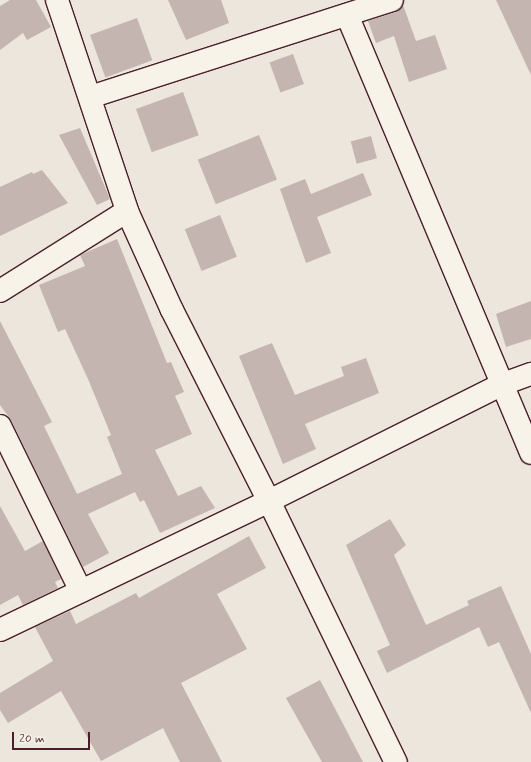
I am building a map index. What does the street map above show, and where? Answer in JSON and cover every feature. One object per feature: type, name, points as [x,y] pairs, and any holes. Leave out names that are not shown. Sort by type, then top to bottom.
[{"type":"street","points":[[57,0],[128,210],[172,310],[269,501],[396,762]]},
{"type":"street","points":[[90,98],[392,0]]},
{"type":"street","points":[[347,14],[531,453]]},
{"type":"street","points":[[0,290],[128,210]]},
{"type":"street","points":[[0,630],[269,501],[503,384],[531,374]]},
{"type":"street","points":[[0,426],[81,591]]},
{"type":"building","points":[[10,0],[36,0],[51,27],[27,40],[23,33],[0,50],[0,6]]},
{"type":"building","points":[[168,0],[221,0],[229,23],[186,40]]},
{"type":"building","points":[[496,0],[531,0],[531,75]]},
{"type":"building","points":[[403,5],[416,41],[435,35],[447,69],[409,82],[394,36],[376,43],[368,21],[396,12]]},
{"type":"building","points":[[137,18],[152,60],[105,77],[90,35]]},
{"type":"building","points":[[293,54],[304,84],[280,93],[270,63]]},
{"type":"building","points":[[183,92],[199,135],[152,152],[136,109]]},
{"type":"building","points":[[80,128],[110,199],[97,205],[59,135]]},
{"type":"building","points":[[259,135],[277,180],[216,204],[198,160]]},
{"type":"building","points":[[371,136],[377,158],[357,164],[351,141]]},
{"type":"building","points":[[42,170],[68,203],[0,236],[0,187],[32,172],[33,174]]},
{"type":"building","points":[[363,173],[372,195],[317,217],[331,253],[306,263],[280,189],[305,179],[311,194]]},
{"type":"building","points":[[220,215],[237,257],[202,271],[185,229]]},
{"type":"building","points":[[117,239],[167,363],[171,362],[184,392],[175,396],[192,434],[155,450],[178,496],[201,486],[215,508],[160,533],[144,500],[140,502],[135,492],[88,514],[109,553],[83,567],[11,420],[0,405],[0,321],[52,422],[44,426],[77,494],[122,474],[107,437],[111,435],[88,379],[65,329],[58,332],[39,285],[85,266],[80,255]]},
{"type":"building","points":[[531,301],[531,339],[506,347],[496,314]]},
{"type":"building","points":[[272,343],[295,395],[344,376],[341,367],[366,358],[379,393],[305,424],[316,449],[283,464],[239,356]]},
{"type":"building","points":[[0,506],[25,551],[43,541],[61,579],[55,582],[58,588],[23,605],[18,595],[0,605]]},
{"type":"building","points":[[390,519],[406,545],[394,555],[426,625],[469,605],[467,601],[501,586],[531,654],[531,713],[499,642],[488,647],[479,627],[387,673],[377,651],[390,645],[346,545]]},
{"type":"building","points":[[249,536],[266,568],[217,594],[247,649],[181,683],[222,762],[180,762],[163,728],[101,761],[61,691],[8,723],[0,710],[0,693],[53,661],[35,627],[70,611],[76,624],[136,593],[139,598]]},
{"type":"building","points":[[320,680],[363,762],[322,762],[286,698]]}]
